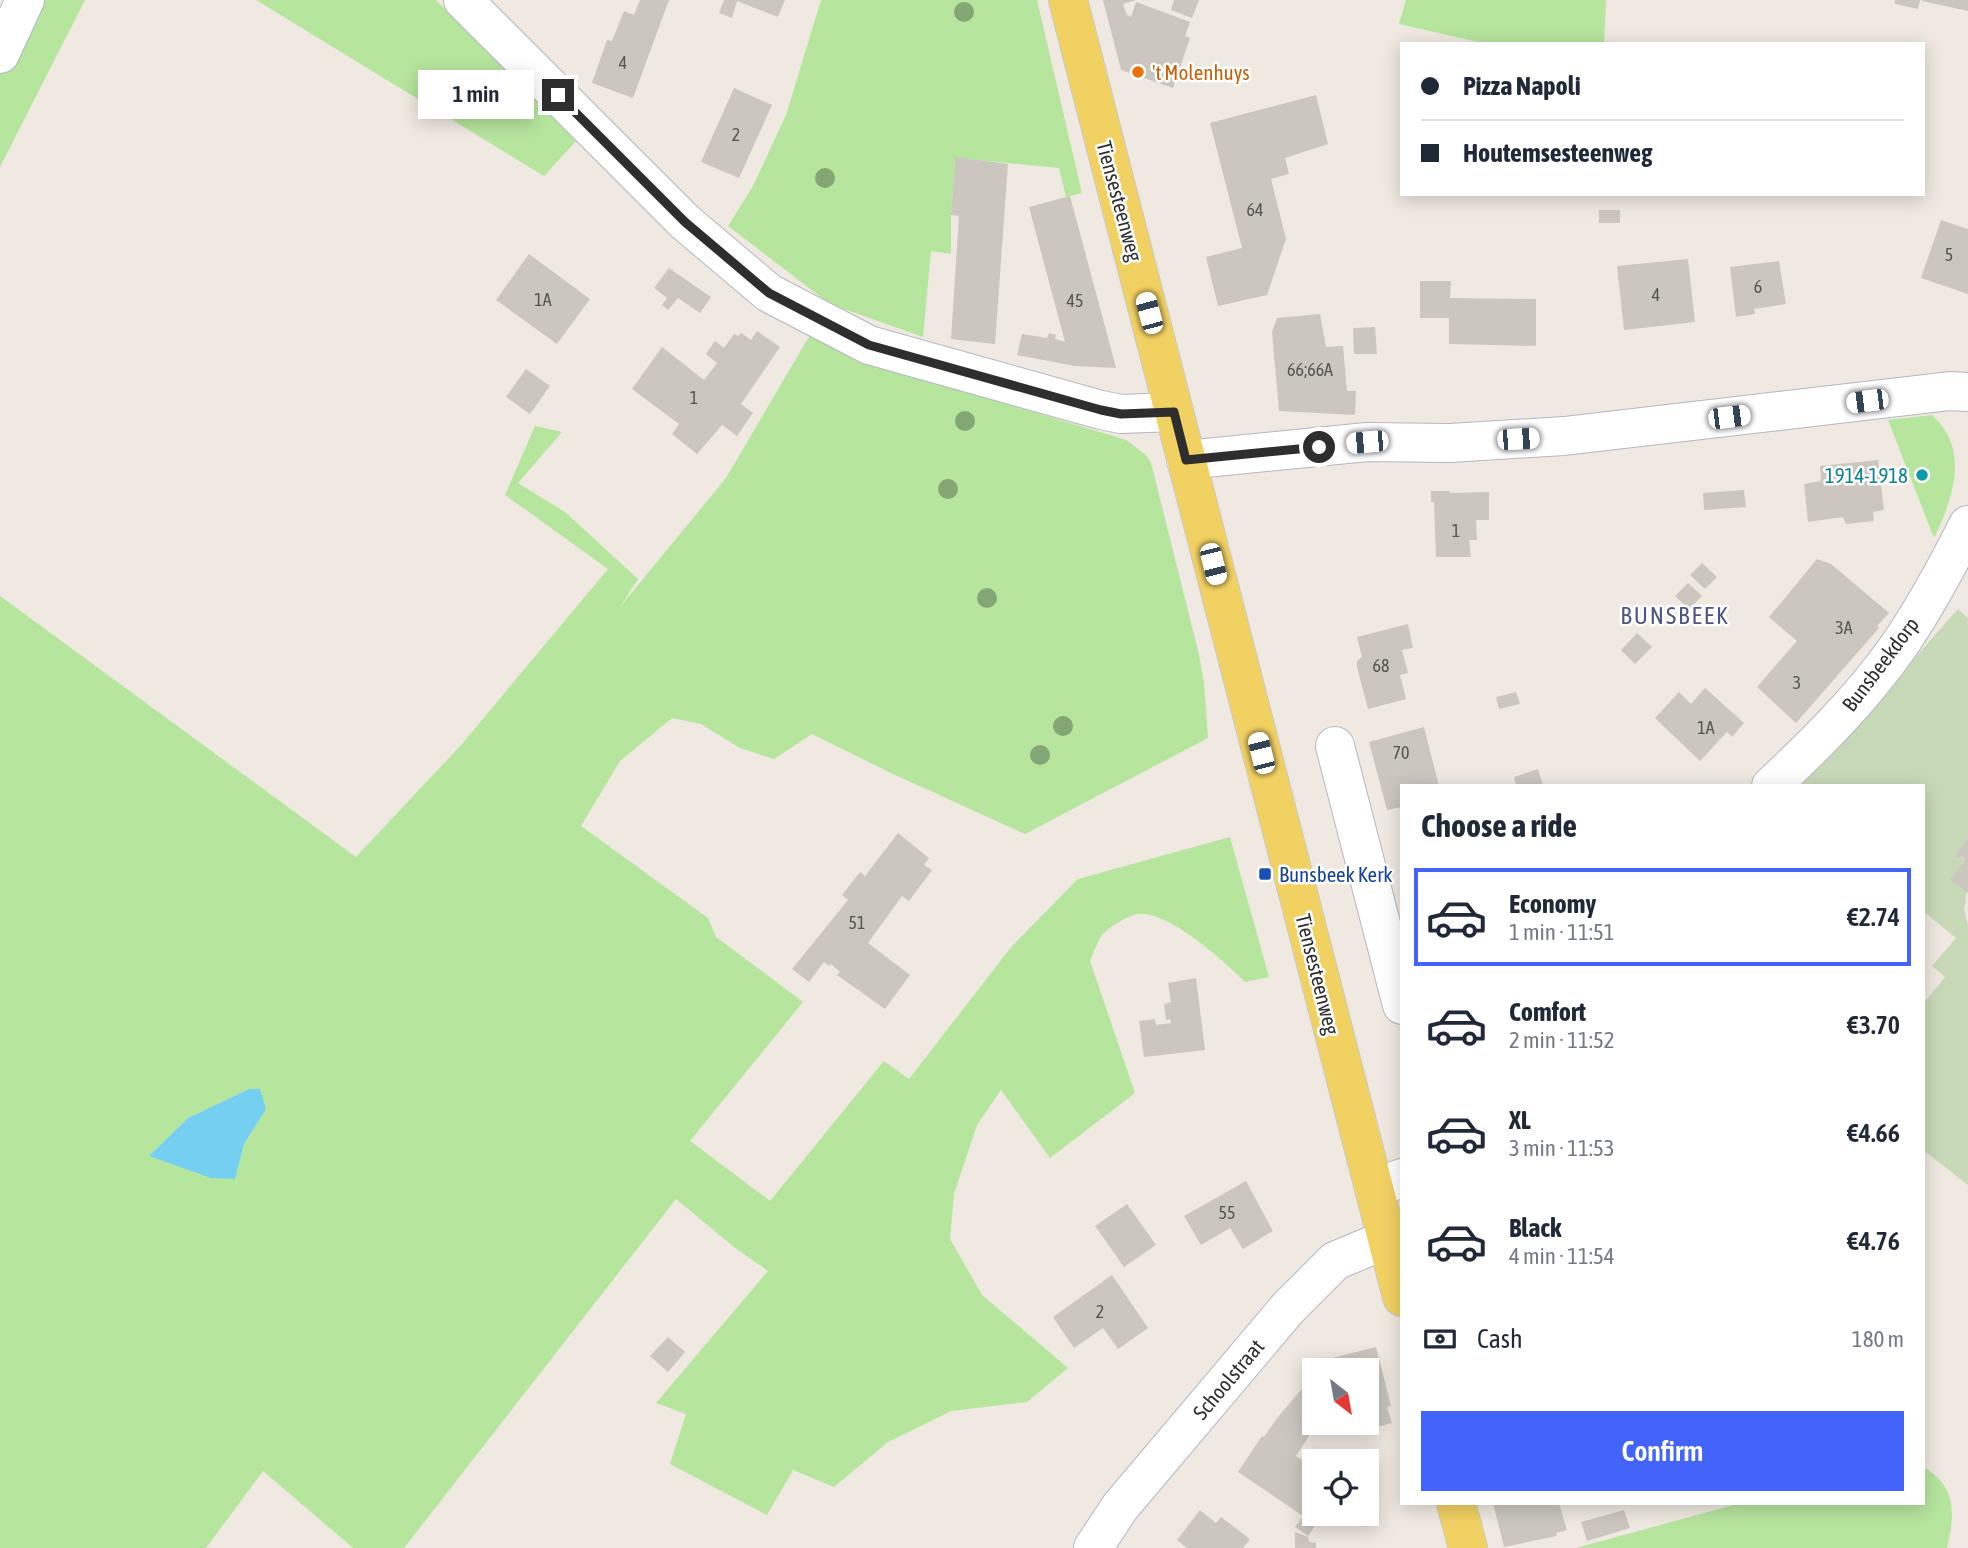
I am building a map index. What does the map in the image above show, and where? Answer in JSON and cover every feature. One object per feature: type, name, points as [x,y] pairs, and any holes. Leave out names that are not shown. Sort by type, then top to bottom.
[{"type":"main road","name":"Tiensesteenweg","points":[[1068,0],[1186,460],[1388,1183],[1387,1239],[1400,1289]]},
{"type":"main road","points":[[1457,1505],[1468,1548]]},
{"type":"street","points":[[0,54],[25,0]]},
{"type":"street","points":[[463,0],[685,222],[769,293],[869,345],[1101,410],[1121,414],[1174,412]]},
{"type":"street","points":[[1186,460],[1367,442],[1450,443],[1564,436],[1950,391],[1968,392]]},
{"type":"street","name":"Bunsbeekdorp","points":[[1773,784],[1822,738],[1897,648],[1939,582],[1968,525]]},
{"type":"street","points":[[1335,746],[1400,997]]},
{"type":"street","name":"Schoolstraat","points":[[1093,1548],[1120,1507],[1288,1308],[1335,1261],[1387,1239]]},
{"type":"green space","points":[[43,0],[85,0],[0,167],[0,54]]},
{"type":"green space","points":[[256,0],[436,0],[576,141],[544,176]]},
{"type":"green space","points":[[821,0],[1037,0],[1082,193],[1066,197],[1059,168],[955,158],[951,254],[931,251],[923,337],[830,304],[728,226],[753,186],[786,115]]},
{"type":"green space","points":[[1406,0],[1606,0],[1604,42],[1478,42],[1399,24]]},
{"type":"green space","points":[[810,335],[868,362],[1126,440],[1147,456],[1151,463],[1199,655],[1208,738],[1025,834],[812,734],[774,759],[740,748],[701,724],[672,718],[620,761],[581,826],[708,918],[716,937],[803,1002],[690,1141],[770,1201],[884,1061],[909,1079],[1012,946],[1078,879],[1230,837],[1269,977],[1245,982],[1193,937],[1160,918],[1146,914],[1133,915],[1111,927],[1100,938],[1090,961],[1135,1093],[1050,1158],[1001,1090],[977,1125],[954,1194],[950,1239],[982,1295],[1068,1368],[1027,1402],[951,1411],[888,1442],[834,1487],[793,1470],[767,1515],[670,1464],[686,1414],[656,1403],[768,1271],[676,1199],[404,1548],[353,1548],[263,1471],[206,1548],[0,1548],[0,596],[356,857],[462,744],[608,569],[505,495],[535,426],[562,432],[518,483],[565,512],[638,579],[620,607],[726,478]],"holes":[[[249,1089],[266,1109],[244,1144],[235,1179],[149,1156],[188,1118]]]},
{"type":"green space","points":[[1932,415],[1951,441],[1955,472],[1948,504],[1934,538],[1888,420]]},
{"type":"green space","points":[[1958,609],[1968,618],[1968,837],[1955,856],[1966,859],[1967,872],[1964,909],[1968,925],[1968,1185],[1925,1152],[1925,1002],[1945,977],[1932,966],[1956,938],[1925,913],[1925,784],[1803,784]]},
{"type":"green space","points":[[1925,1468],[1942,1483],[1951,1502],[1947,1548],[1576,1548],[1734,1505],[1925,1505]]},
{"type":"water","points":[[249,1089],[260,1089],[266,1109],[244,1144],[235,1179],[211,1178],[149,1156],[188,1118]]},
{"type":"building","points":[[640,0],[669,0],[633,98],[592,83],[607,40],[612,41],[624,11],[634,15]]},
{"type":"building","points":[[724,0],[785,0],[778,17],[737,1],[732,18],[719,13]]},
{"type":"building","points":[[1103,0],[1136,0],[1123,4],[1127,15],[1131,17],[1136,2],[1190,22],[1185,36],[1190,38],[1173,88],[1121,70]]},
{"type":"building","points":[[1174,0],[1199,0],[1192,18],[1171,10]]},
{"type":"building","points":[[1895,0],[1920,0],[1918,9],[1895,4]]},
{"type":"building","points":[[1968,0],[1968,11],[1922,1]]},
{"type":"building","points":[[734,88],[772,105],[739,178],[701,162]]},
{"type":"building","points":[[1316,95],[1328,144],[1285,158],[1289,174],[1271,179],[1286,239],[1267,295],[1218,306],[1206,257],[1242,248],[1210,123]]},
{"type":"building","points":[[955,157],[1008,164],[995,344],[951,339],[959,216],[951,215]]},
{"type":"building","points":[[1070,196],[1116,368],[1075,366],[1017,355],[1022,334],[1047,338],[1049,333],[1056,335],[1055,339],[1065,342],[1029,207]]},
{"type":"building","points":[[1599,210],[1620,210],[1620,223],[1599,223]]},
{"type":"building","points":[[1941,220],[1968,229],[1968,294],[1921,278]]},
{"type":"building","points":[[529,254],[590,299],[557,344],[496,300]]},
{"type":"building","points":[[1688,259],[1695,322],[1624,330],[1617,266]]},
{"type":"building","points":[[1779,261],[1786,304],[1754,309],[1755,314],[1736,317],[1730,267]]},
{"type":"building","points":[[669,268],[711,297],[700,313],[678,298],[668,310],[662,305],[667,298],[654,288]]},
{"type":"building","points":[[1420,281],[1451,281],[1450,298],[1536,299],[1536,346],[1449,344],[1449,318],[1420,318]]},
{"type":"building","points":[[1320,314],[1326,347],[1343,346],[1347,391],[1356,391],[1355,415],[1279,411],[1272,332],[1277,318]]},
{"type":"building","points":[[1375,327],[1377,354],[1354,354],[1353,328]]},
{"type":"building","points":[[757,331],[780,347],[741,404],[753,413],[737,436],[722,425],[697,454],[672,434],[679,424],[632,389],[662,347],[704,380],[717,363],[706,354],[715,341],[724,348],[734,334],[738,336],[741,333],[751,340]]},
{"type":"building","points":[[526,369],[550,386],[530,414],[506,397]]},
{"type":"building","points":[[1878,460],[1884,510],[1873,512],[1874,521],[1846,524],[1843,517],[1808,522],[1804,484],[1821,481],[1820,466]]},
{"type":"building","points":[[1744,490],[1746,507],[1704,510],[1703,493]]},
{"type":"building","points":[[1431,491],[1489,492],[1489,520],[1476,520],[1477,540],[1469,540],[1471,557],[1436,557],[1434,502],[1431,502]]},
{"type":"building","points":[[1817,559],[1831,564],[1889,613],[1796,723],[1757,687],[1797,641],[1769,617]]},
{"type":"building","points":[[1702,563],[1717,577],[1705,589],[1690,575]]},
{"type":"building","points":[[1688,583],[1702,596],[1689,609],[1675,596]]},
{"type":"building","points":[[1408,624],[1413,648],[1402,650],[1408,673],[1400,675],[1406,699],[1368,709],[1357,667],[1357,661],[1362,657],[1357,637]]},
{"type":"building","points":[[1637,633],[1652,647],[1635,664],[1621,650]]},
{"type":"building","points":[[1705,688],[1744,723],[1732,737],[1727,732],[1700,761],[1655,718],[1679,692],[1691,704]]},
{"type":"building","points":[[1516,692],[1520,704],[1499,709],[1496,697]]},
{"type":"building","points":[[1424,727],[1438,784],[1400,784],[1400,807],[1387,810],[1369,742]]},
{"type":"building","points":[[1538,769],[1542,784],[1516,784],[1514,777]]},
{"type":"building","points":[[898,833],[929,858],[924,865],[932,870],[909,901],[902,896],[868,943],[910,975],[885,1009],[837,975],[840,972],[831,964],[829,966],[824,962],[809,982],[792,969],[848,900],[842,895],[860,872],[865,876]]},
{"type":"building","points":[[1968,837],[1968,893],[1950,880],[1966,859],[1955,856]]},
{"type":"building","points":[[1196,978],[1205,1050],[1144,1057],[1139,1021],[1155,1019],[1156,1025],[1171,1023],[1170,1019],[1166,1020],[1164,1004],[1171,1002],[1168,983]]},
{"type":"building","points":[[1246,1181],[1273,1231],[1243,1249],[1230,1228],[1201,1245],[1184,1216]]},
{"type":"building","points":[[1127,1204],[1156,1245],[1124,1267],[1095,1226]]},
{"type":"building","points":[[1112,1275],[1148,1328],[1118,1349],[1103,1328],[1074,1348],[1053,1317]]},
{"type":"building","points":[[668,1337],[685,1352],[668,1372],[650,1356]]},
{"type":"building","points":[[1376,1347],[1379,1358],[1332,1358]]},
{"type":"building","points":[[1379,1359],[1391,1406],[1387,1407],[1392,1423],[1379,1426]]},
{"type":"building","points":[[1302,1389],[1302,1435],[1309,1436],[1296,1456],[1302,1460],[1302,1515],[1238,1472]]},
{"type":"building","points":[[1494,1505],[1560,1505],[1567,1530],[1556,1533],[1557,1536],[1504,1547]]},
{"type":"building","points":[[1200,1510],[1216,1523],[1221,1517],[1250,1539],[1243,1548],[1187,1548],[1177,1540]]},
{"type":"building","points":[[1624,1510],[1630,1528],[1587,1541],[1581,1522]]},
{"type":"building","points":[[1302,1517],[1302,1526],[1315,1526],[1308,1536],[1295,1527]]},
{"type":"building","points":[[1295,1532],[1308,1537],[1309,1542],[1316,1543],[1316,1548],[1295,1548]]},
{"type":"place","name":"'t Molenhuys","points":[[1138,72]]},
{"type":"place","name":"1914-1918","points":[[1922,475]]},
{"type":"place","name":"Bunsbeek Kerk","points":[[1265,874]]},
{"type":"district","name":"BUNSBEEK","points":[[1675,615]]},
{"type":"route","points":[[558,95],[685,222],[769,293],[869,345],[1101,410],[1121,414],[1174,412],[1186,460],[1319,447]]}]
